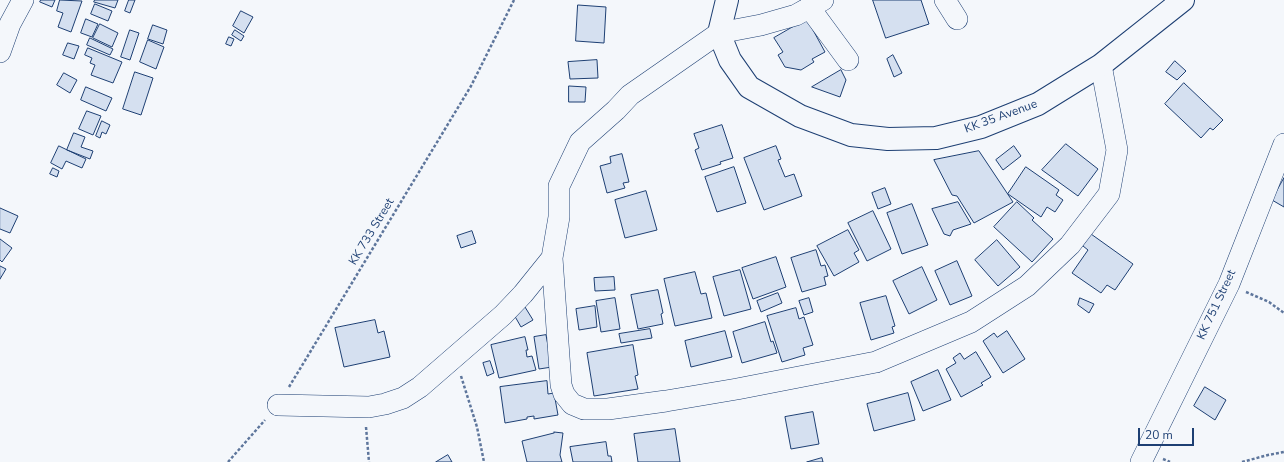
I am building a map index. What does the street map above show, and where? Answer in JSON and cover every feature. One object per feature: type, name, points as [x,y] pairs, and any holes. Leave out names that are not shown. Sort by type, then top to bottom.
[{"type":"main road","points":[[719,33],[727,0]]},
{"type":"main road","name":"KK 35 Avenue","points":[[719,33],[730,60],[749,87],[800,116],[852,135],[888,139],[936,138],[981,127],[1038,104],[1101,66],[1183,0]]},
{"type":"street","points":[[0,52],[10,24],[23,0]]},
{"type":"street","points":[[945,0],[957,20]]},
{"type":"street","points":[[848,60],[816,4],[796,15],[761,25],[719,33],[630,95],[616,110],[580,142],[559,186],[559,218],[552,258],[562,385],[564,394],[572,404],[584,409],[608,409],[666,401],[876,362],[971,322],[1027,286],[1070,245],[1109,194],[1117,150],[1101,66]]},
{"type":"street","name":"KK 751 Street","points":[[1141,462],[1229,284],[1284,144]]},
{"type":"street","points":[[278,405],[369,407],[403,398],[420,386],[503,315],[523,294],[552,258]]},
{"type":"path","name":"KK 733 Street","points":[[228,462],[278,405],[471,86],[514,0]]},
{"type":"path","points":[[1229,284],[1269,302],[1284,313]]},
{"type":"path","points":[[455,356],[477,427],[484,462]]},
{"type":"path","points":[[357,407],[366,426],[369,462]]},
{"type":"path","points":[[1242,462],[1284,452]]},
{"type":"building","points":[[41,0],[55,0],[52,7],[40,2]]},
{"type":"building","points":[[60,0],[82,1],[71,32],[58,27],[63,13],[57,11]]},
{"type":"building","points":[[95,0],[118,0],[115,8],[94,2]]},
{"type":"building","points":[[129,0],[135,0],[130,13],[125,11]]},
{"type":"building","points":[[873,0],[921,0],[929,24],[886,38]]},
{"type":"building","points":[[95,4],[112,11],[108,21],[91,14]]},
{"type":"building","points":[[578,5],[606,7],[604,43],[576,41]]},
{"type":"building","points":[[241,11],[253,17],[244,33],[233,26]]},
{"type":"building","points":[[86,19],[98,24],[92,37],[81,33]]},
{"type":"building","points":[[807,19],[825,52],[812,59],[814,62],[801,70],[785,67],[778,55],[783,52],[774,38]]},
{"type":"building","points":[[100,24],[118,33],[112,47],[93,38]]},
{"type":"building","points":[[153,25],[167,30],[163,44],[148,39]]},
{"type":"building","points":[[130,30],[139,33],[130,60],[121,57]]},
{"type":"building","points":[[235,30],[244,36],[241,41],[232,35]]},
{"type":"building","points":[[229,37],[234,39],[231,46],[226,44]]},
{"type":"building","points":[[90,38],[113,49],[110,55],[87,45]]},
{"type":"building","points":[[148,40],[164,47],[156,69],[140,62]]},
{"type":"building","points":[[68,43],[79,46],[74,59],[63,55]]},
{"type":"building","points":[[88,48],[122,62],[113,83],[91,75],[95,65],[90,63],[92,58],[85,55]]},
{"type":"building","points":[[893,55],[902,73],[894,77],[887,59]]},
{"type":"building","points":[[597,60],[598,78],[570,79],[568,62]]},
{"type":"building","points":[[1175,61],[1186,71],[1177,80],[1166,72]]},
{"type":"building","points":[[841,70],[846,80],[840,97],[812,87]]},
{"type":"building","points":[[135,72],[153,78],[141,115],[123,109]]},
{"type":"building","points":[[64,73],[77,80],[70,93],[57,85]]},
{"type":"building","points":[[1184,83],[1223,120],[1213,130],[1210,128],[1201,138],[1165,104]]},
{"type":"building","points":[[569,86],[586,87],[585,102],[569,102]]},
{"type":"building","points":[[86,87],[112,98],[106,111],[81,100]]},
{"type":"building","points":[[87,111],[101,116],[93,135],[79,129]]},
{"type":"building","points":[[102,121],[110,125],[106,134],[102,132],[100,138],[96,136]]},
{"type":"building","points":[[722,125],[733,158],[720,162],[721,164],[702,170],[695,150],[699,148],[694,134]]},
{"type":"building","points":[[74,133],[85,137],[81,147],[93,151],[90,159],[67,150]]},
{"type":"building","points":[[1066,144],[1098,169],[1078,196],[1042,170]]},
{"type":"building","points":[[59,146],[86,159],[82,168],[66,161],[62,169],[51,163]]},
{"type":"building","points":[[776,146],[781,159],[778,160],[785,177],[794,174],[802,196],[764,210],[744,158]]},
{"type":"building","points":[[1014,146],[1021,156],[1003,170],[996,160]]},
{"type":"building","points":[[979,151],[1013,202],[974,223],[957,196],[952,195],[934,160]]},
{"type":"building","points":[[622,154],[629,182],[623,183],[625,188],[607,193],[600,166],[611,163],[610,157]]},
{"type":"building","points":[[734,167],[746,203],[717,212],[705,177]]},
{"type":"building","points":[[1026,167],[1059,190],[1056,195],[1063,200],[1055,212],[1047,207],[1041,217],[1008,194]]},
{"type":"building","points":[[53,168],[59,171],[57,177],[50,174]]},
{"type":"building","points":[[1284,178],[1284,207],[1272,200]]},
{"type":"building","points":[[885,188],[891,204],[878,209],[872,193]]},
{"type":"building","points":[[646,191],[657,230],[625,238],[615,200]]},
{"type":"building","points":[[958,202],[971,224],[953,230],[950,236],[944,234],[932,209]]},
{"type":"building","points":[[1017,202],[1034,218],[1032,220],[1053,239],[1032,262],[994,227]]},
{"type":"building","points":[[912,204],[928,245],[902,254],[887,213]]},
{"type":"building","points":[[0,208],[18,216],[10,233],[0,229]]},
{"type":"building","points":[[873,211],[891,249],[867,261],[848,223]]},
{"type":"building","points":[[848,230],[859,250],[854,253],[859,262],[834,276],[817,246]]},
{"type":"building","points":[[472,231],[476,243],[461,248],[457,236]]},
{"type":"building","points":[[1091,234],[1133,264],[1115,290],[1107,285],[1101,293],[1072,273],[1088,250],[1083,246]]},
{"type":"building","points":[[0,239],[12,248],[2,262],[0,260]]},
{"type":"building","points":[[997,240],[1020,267],[998,286],[975,260]]},
{"type":"building","points":[[816,250],[821,266],[825,265],[828,276],[824,277],[826,285],[802,292],[791,258]]},
{"type":"building","points":[[776,257],[786,287],[753,299],[742,268]]},
{"type":"building","points":[[957,261],[972,296],[950,305],[935,271]]},
{"type":"building","points":[[0,266],[6,269],[0,279]]},
{"type":"building","points":[[922,267],[937,300],[909,314],[893,281]]},
{"type":"building","points":[[740,270],[751,309],[724,316],[713,277]]},
{"type":"building","points":[[695,272],[701,294],[706,293],[712,318],[675,326],[664,279]]},
{"type":"building","points":[[614,277],[615,290],[595,291],[594,278]]},
{"type":"building","points":[[658,290],[663,313],[661,314],[663,324],[638,329],[631,295]]},
{"type":"building","points":[[778,293],[782,303],[761,312],[757,301]]},
{"type":"building","points":[[886,296],[895,326],[892,327],[894,333],[871,340],[860,303]]},
{"type":"building","points":[[615,298],[620,329],[601,332],[596,301]]},
{"type":"building","points":[[809,298],[813,312],[804,315],[799,301]]},
{"type":"building","points":[[1080,298],[1094,304],[1089,313],[1078,305]]},
{"type":"building","points":[[595,306],[597,327],[579,330],[576,309]]},
{"type":"building","points":[[525,307],[533,320],[521,327],[513,313]]},
{"type":"building","points":[[796,308],[799,319],[804,317],[813,345],[803,348],[805,355],[782,362],[767,316]]},
{"type":"building","points":[[375,320],[378,333],[384,331],[390,357],[344,367],[335,328]]},
{"type":"building","points":[[765,322],[771,342],[773,341],[777,353],[742,363],[733,332]]},
{"type":"building","points":[[650,329],[652,338],[621,343],[619,334]]},
{"type":"building","points":[[725,331],[732,357],[691,367],[685,341]]},
{"type":"building","points":[[1007,331],[1025,359],[1003,373],[983,341],[994,333],[997,337]]},
{"type":"building","points":[[546,335],[552,367],[539,369],[534,337]]},
{"type":"building","points":[[525,337],[528,350],[526,350],[527,357],[532,356],[536,370],[499,378],[491,345]]},
{"type":"building","points":[[633,345],[638,375],[635,376],[638,389],[594,396],[587,353]]},
{"type":"building","points":[[976,352],[991,377],[981,383],[983,385],[961,397],[946,369],[956,363],[953,358],[960,353],[964,359]]},
{"type":"building","points":[[490,361],[494,373],[487,376],[483,363]]},
{"type":"building","points":[[938,370],[951,400],[923,411],[911,382]]},
{"type":"building","points":[[547,381],[548,394],[554,393],[558,415],[534,419],[534,416],[527,417],[527,419],[505,423],[500,387]]},
{"type":"building","points":[[1205,387],[1226,400],[1215,420],[1194,406]]},
{"type":"building","points":[[908,393],[915,420],[874,431],[867,404]]},
{"type":"building","points":[[813,412],[819,444],[791,449],[785,417]]},
{"type":"building","points":[[675,429],[680,462],[638,462],[634,434]]},
{"type":"building","points":[[554,432],[563,433],[560,455],[562,462],[527,462],[522,441]]},
{"type":"building","points":[[606,442],[608,456],[611,456],[612,462],[573,462],[570,447]]},
{"type":"building","points":[[448,455],[452,462],[436,462]]},
{"type":"building","points":[[822,458],[823,462],[807,462]]}]
